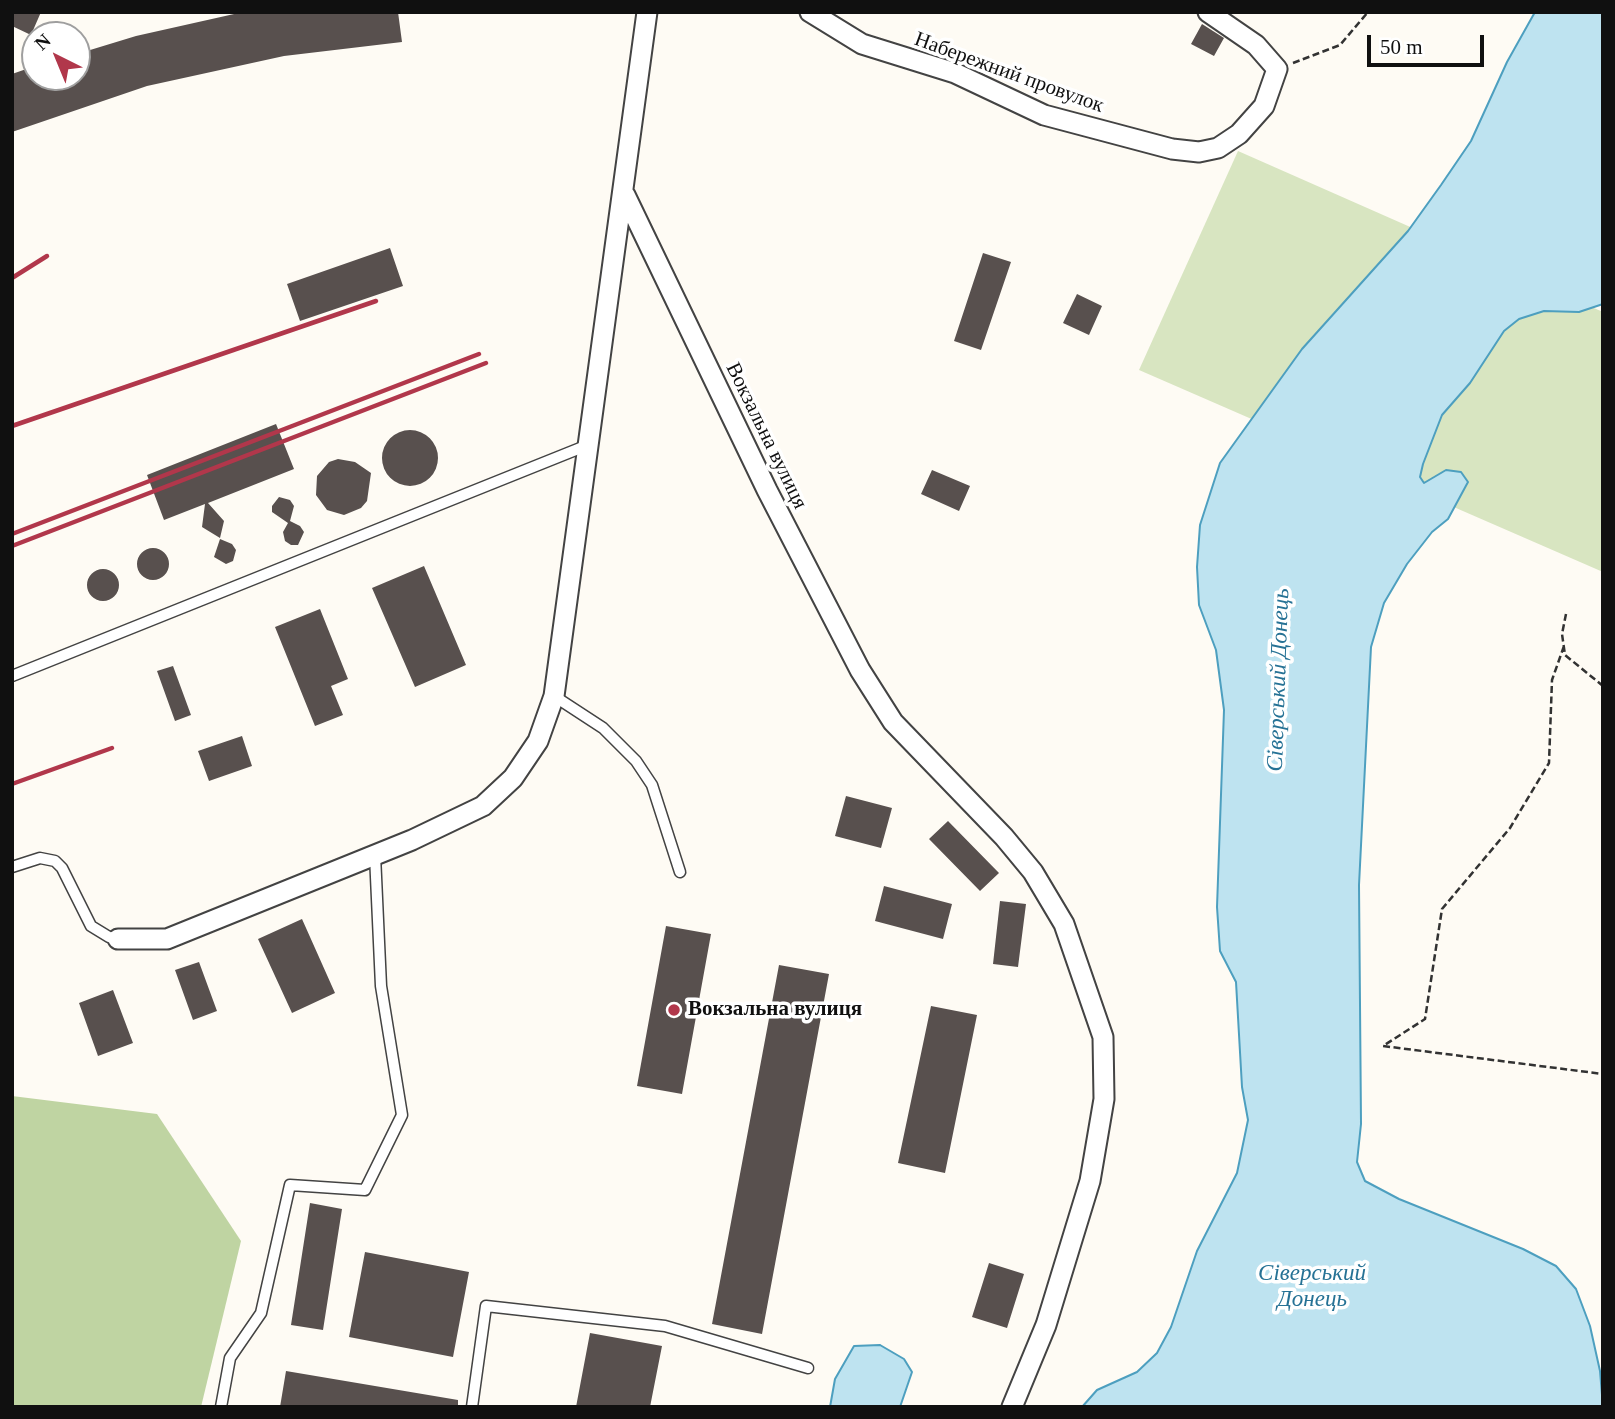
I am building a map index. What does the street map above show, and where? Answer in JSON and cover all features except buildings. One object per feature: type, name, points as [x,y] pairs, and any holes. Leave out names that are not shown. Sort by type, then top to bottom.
[{"type":"street","points":[[118,939],[167,939],[375,855],[483,806],[513,778],[538,741],[554,696],[625,195],[648,12]]},
{"type":"street","name":"Набережний провулок","points":[[810,12],[862,44],[955,73],[1044,115],[1172,149],[1199,152],[1218,148],[1239,134],[1264,106],[1277,69]]},
{"type":"street","points":[[1208,12],[1256,44],[1277,69]]},
{"type":"street","name":"Вокзальна вулиця","points":[[625,195],[766,490],[860,670],[892,722],[1004,836],[1033,872],[1064,924],[1103,1037],[1104,1099],[1090,1181],[1046,1325],[1012,1407]]},
{"type":"lane","points":[[12,676],[588,444]]},
{"type":"lane","points":[[554,696],[603,728],[636,761],[652,785],[680,873]]},
{"type":"lane","points":[[221,1407],[230,1358],[261,1313],[290,1185],[365,1190],[402,1115],[381,986],[375,855]]},
{"type":"lane","points":[[12,867],[40,858],[55,861],[62,868],[91,926],[109,937],[118,939]]},
{"type":"lane","points":[[472,1407],[486,1306],[665,1326],[808,1368]]},
{"type":"path","points":[[1277,69],[1340,46],[1368,12]]},
{"type":"path","points":[[1566,614],[1562,634],[1566,655],[1603,686]]},
{"type":"path","points":[[1564,646],[1552,680],[1549,763],[1510,828],[1442,909],[1425,1019],[1383,1046],[1603,1074]]},
{"type":"green space","points":[[1238,151],[1603,312],[1603,572],[1139,370]]},
{"type":"green space","points":[[12,1096],[157,1114],[241,1241],[201,1407],[12,1407]]},
{"type":"water","name":"Сіверський Донець","points":[[1535,12],[1603,12],[1603,304],[1579,312],[1544,311],[1519,319],[1504,331],[1470,383],[1442,415],[1423,464],[1420,477],[1424,483],[1446,470],[1461,472],[1468,482],[1448,519],[1432,532],[1407,564],[1384,603],[1371,647],[1359,885],[1361,1124],[1357,1162],[1365,1181],[1399,1199],[1523,1249],[1556,1266],[1576,1289],[1590,1326],[1600,1371],[1603,1407],[1082,1407],[1097,1390],[1137,1372],[1157,1353],[1171,1327],[1197,1251],[1237,1173],[1248,1120],[1242,1087],[1236,982],[1220,951],[1217,907],[1224,710],[1216,650],[1199,605],[1197,567],[1200,525],[1220,463],[1302,349],[1408,231],[1441,185],[1471,141],[1507,62]]},
{"type":"water","points":[[880,1345],[904,1359],[912,1372],[900,1407],[830,1407],[835,1379],[854,1346]]},
{"type":"railway","points":[[12,278],[47,256]]},
{"type":"railway","points":[[12,426],[376,301]]},
{"type":"railway","points":[[12,534],[479,354]]},
{"type":"railway","points":[[12,546],[486,363]]},
{"type":"railway","points":[[12,784],[112,748]]},
{"type":"place","name":"Вокзальна вулиця","points":[[674,1010]]}]
